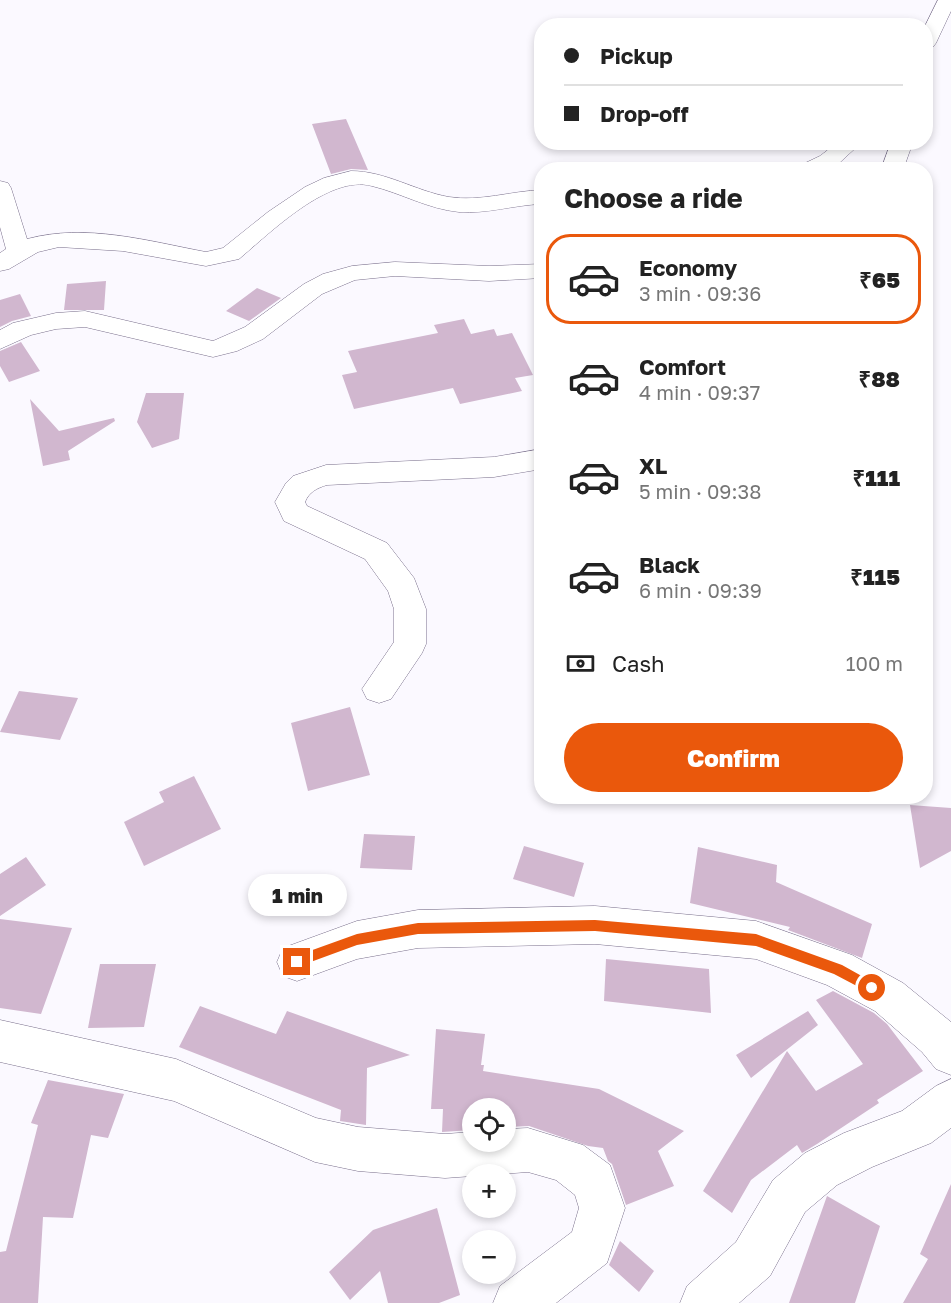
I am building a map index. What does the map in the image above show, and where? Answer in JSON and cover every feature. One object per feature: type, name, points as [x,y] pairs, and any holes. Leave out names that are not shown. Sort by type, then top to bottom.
[{"type":"street","points":[[933,29],[948,0]]},
{"type":"street","points":[[826,162],[842,150]]},
{"type":"street","points":[[0,188],[10,258],[41,243],[85,239],[206,259],[219,258],[231,254],[291,207],[317,190],[351,178],[367,178],[436,201],[459,205],[534,198]]},
{"type":"street","points":[[0,341],[22,329],[56,321],[84,320],[213,349],[234,345],[250,337],[313,289],[324,282],[340,278],[394,270],[534,272]]},
{"type":"street","points":[[379,689],[410,644],[410,609],[403,588],[376,551],[295,513],[290,502],[296,488],[307,481],[326,475],[494,467],[534,460]]},
{"type":"street","points":[[297,962],[357,940],[418,929],[595,925],[756,940],[838,969],[889,997],[937,1036],[951,1054]]},
{"type":"street","points":[[0,1041],[176,1080],[315,1140],[358,1149],[445,1156],[528,1150],[567,1161],[594,1181],[602,1208],[591,1247],[517,1303]]},
{"type":"street","points":[[704,1303],[753,1259],[789,1196],[821,1169],[860,1149],[916,1128],[951,1101]]},
{"type":"building","points":[[346,119],[368,170],[351,169],[331,174],[312,124]]},
{"type":"building","points":[[106,281],[104,310],[64,310],[67,284]]},
{"type":"building","points":[[257,288],[281,298],[249,321],[226,311]]},
{"type":"building","points":[[20,294],[31,316],[0,327],[0,300]]},
{"type":"building","points":[[464,319],[471,334],[494,329],[497,336],[512,333],[533,375],[515,378],[522,391],[460,404],[453,388],[354,409],[342,375],[357,372],[348,351],[438,333],[434,325]]},
{"type":"building","points":[[21,342],[40,371],[9,382],[0,366],[0,351]]},
{"type":"building","points":[[146,393],[184,393],[179,439],[152,448],[137,422]]},
{"type":"building","points":[[30,399],[59,431],[114,418],[115,421],[68,451],[70,460],[43,466]]},
{"type":"building","points":[[19,691],[78,698],[60,740],[0,732]]},
{"type":"building","points":[[350,707],[370,775],[308,791],[291,723]]},
{"type":"building","points":[[194,776],[221,829],[144,866],[124,822],[164,802],[159,792]]},
{"type":"building","points":[[910,805],[951,808],[951,851],[920,868]]},
{"type":"building","points":[[364,834],[415,836],[412,870],[360,868]]},
{"type":"building","points":[[524,846],[584,863],[574,897],[513,879]]},
{"type":"building","points":[[698,847],[777,865],[776,882],[872,924],[862,958],[788,930],[790,927],[690,903]]},
{"type":"building","points":[[26,857],[46,885],[0,916],[0,874]]},
{"type":"building","points":[[0,919],[72,928],[41,1014],[0,1008]]},
{"type":"building","points":[[606,959],[709,969],[711,1013],[604,1001]]},
{"type":"building","points":[[100,964],[156,964],[144,1027],[88,1028]]},
{"type":"building","points":[[833,991],[874,1013],[887,1024],[923,1071],[877,1100],[879,1103],[802,1153],[797,1145],[751,1180],[732,1213],[703,1191],[787,1051],[816,1091],[863,1064],[816,1000]]},
{"type":"building","points":[[200,1006],[276,1034],[287,1011],[410,1055],[367,1068],[366,1125],[340,1121],[341,1110],[179,1047]]},
{"type":"building","points":[[808,1011],[818,1025],[751,1078],[736,1055]]},
{"type":"building","points":[[436,1029],[485,1034],[481,1065],[484,1065],[483,1071],[599,1089],[684,1131],[658,1151],[674,1186],[626,1205],[612,1164],[608,1161],[603,1148],[588,1146],[529,1126],[516,1127],[516,1098],[462,1098],[462,1131],[442,1132],[443,1109],[431,1109]]},
{"type":"building","points":[[48,1080],[124,1094],[108,1138],[91,1135],[73,1218],[43,1217],[38,1303],[0,1303],[0,1252],[6,1251],[38,1125],[31,1123]]},
{"type":"building","points":[[951,1184],[951,1303],[903,1303],[928,1259],[920,1254]]},
{"type":"building","points":[[827,1196],[880,1226],[855,1303],[789,1303]]},
{"type":"building","points":[[437,1208],[460,1295],[439,1303],[388,1303],[380,1271],[350,1300],[329,1272],[373,1230]]},
{"type":"building","points":[[620,1241],[654,1271],[639,1292],[609,1265]]},
{"type":"route","points":[[297,962],[357,940],[418,929],[595,925],[756,940],[838,969],[872,988]]}]
